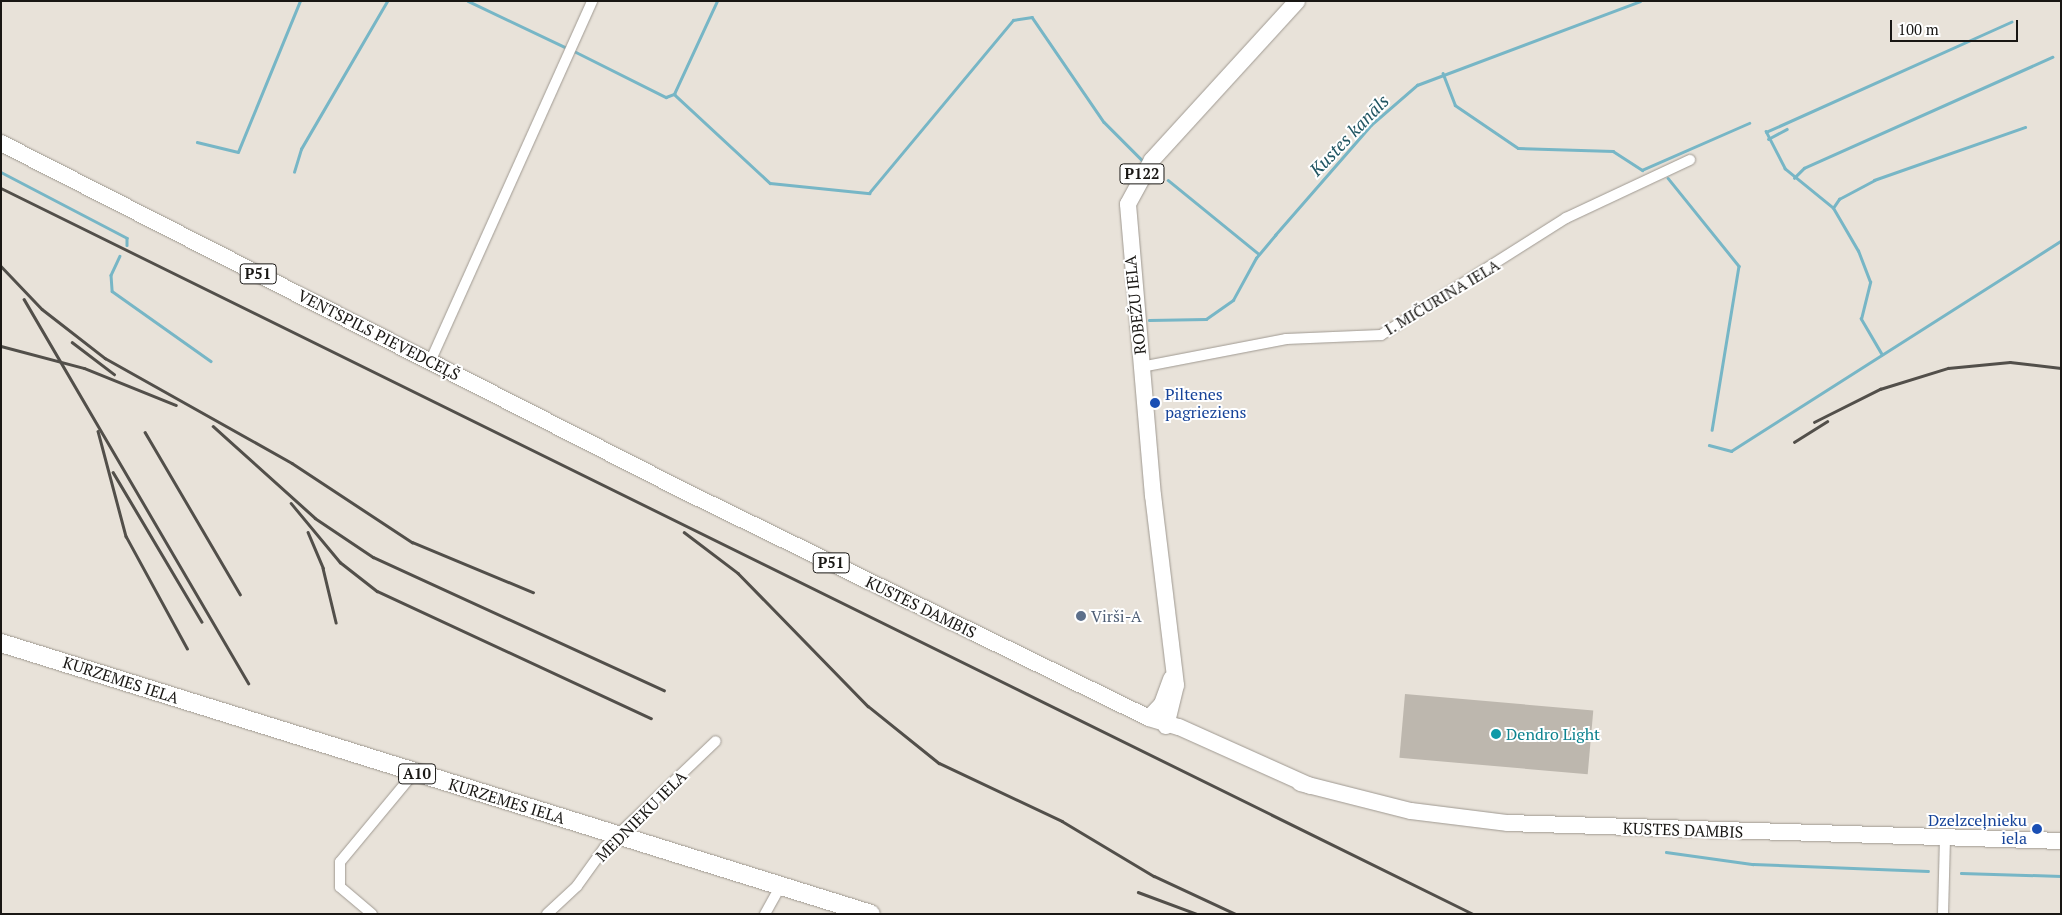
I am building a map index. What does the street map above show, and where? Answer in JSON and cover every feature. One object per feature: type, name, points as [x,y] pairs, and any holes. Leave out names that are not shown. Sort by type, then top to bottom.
[{"type":"highway","name":"KURZEMES IELA","points":[[1,643],[414,773],[622,836],[780,887],[836,908],[871,914]]},
{"type":"main road","name":"ROBEŽU IELA","points":[[1166,726],[1176,696],[1127,225],[1135,185],[1297,1]]},
{"type":"main road","name":"VENTSPILS PIEVEDCEĻŠ","points":[[1,143],[515,405]]},
{"type":"main road","name":"KUSTES DAMBIS","points":[[515,405],[1149,718],[1166,726],[1179,727],[1310,786],[1411,811],[1508,823],[2061,841]]},
{"type":"main road","name":"ROBEŽU IELA","points":[[1149,718],[1166,696],[1172,670]]},
{"type":"street","points":[[430,362],[592,1]]},
{"type":"street","name":"I. MIČURINA IELA","points":[[1141,367],[1286,339],[1381,335],[1566,218],[1690,160]]},
{"type":"street","name":"MEDNIEKU IELA","points":[[547,914],[577,886],[605,847],[622,836],[716,741]]},
{"type":"street","points":[[372,914],[340,887],[340,862],[414,773]]},
{"type":"street","points":[[1943,914],[1945,838]]},
{"type":"street","points":[[765,914],[780,887]]},
{"type":"building","name":"Dendro Light","points":[[1405,694],[1593,710],[1588,774],[1399,758]]},
{"type":"waterway","points":[[197,142],[238,152],[300,1]]},
{"type":"waterway","points":[[294,172],[301,149],[387,1]]},
{"type":"waterway","points":[[468,1],[567,48]]},
{"type":"waterway","points":[[574,51],[666,97],[674,94],[717,1]]},
{"type":"waterway","name":"Kustes kanāls","points":[[1149,320],[1206,319],[1233,300],[1256,258],[1275,235],[1371,125],[1417,85],[1640,1]]},
{"type":"waterway","points":[[674,94],[770,183],[869,193],[1013,20],[1032,17],[1104,122],[1144,162]]},
{"type":"waterway","points":[[1882,355],[1861,319],[1870,282],[1858,251],[1833,208],[1785,169],[1766,132],[2011,22]]},
{"type":"waterway","points":[[1794,178],[1804,168],[2052,57]]},
{"type":"waterway","points":[[1443,73],[1455,105],[1518,148],[1613,151],[1642,170],[1749,123]]},
{"type":"waterway","points":[[1833,208],[1839,199],[1874,180],[2025,127]]},
{"type":"waterway","points":[[1768,139],[1787,129]]},
{"type":"waterway","points":[[1,172],[127,238],[127,245]]},
{"type":"waterway","points":[[1668,178],[1739,266],[1712,430]]},
{"type":"waterway","points":[[1168,180],[1259,254]]},
{"type":"waterway","points":[[1709,445],[1731,451],[2061,241]]},
{"type":"waterway","points":[[120,256],[111,275],[112,291],[211,361]]},
{"type":"waterway","points":[[1666,852],[1753,864],[1928,871]]},
{"type":"waterway","points":[[1961,873],[2061,876]]},
{"type":"railway","points":[[1,188],[1473,914]]},
{"type":"railway","points":[[1,266],[42,309],[105,358],[292,463],[412,542],[533,592]]},
{"type":"railway","points":[[24,299],[248,683]]},
{"type":"railway","points":[[72,342],[114,374]]},
{"type":"railway","points":[[1,346],[84,368],[176,405]]},
{"type":"railway","points":[[1814,422],[1880,389],[1948,368],[2010,362],[2061,368]]},
{"type":"railway","points":[[1794,442],[1827,421]]},
{"type":"railway","points":[[213,426],[315,518],[373,557],[664,690]]},
{"type":"railway","points":[[98,431],[126,536],[187,648]]},
{"type":"railway","points":[[145,432],[240,594]]},
{"type":"railway","points":[[113,472],[202,622]]},
{"type":"railway","points":[[291,503],[340,562],[377,591],[651,718]]},
{"type":"railway","points":[[308,532],[323,568],[336,622]]},
{"type":"railway","points":[[684,532],[738,573],[868,706],[939,763],[1062,821],[1154,876],[1236,914]]},
{"type":"railway","points":[[1138,892],[1197,914]]},
{"type":"place","name":"Piltenes pagrieziens","points":[[1155,403]]},
{"type":"place","name":"Virši-A","points":[[1081,616]]},
{"type":"place","name":"Dendro Light","points":[[1496,734]]},
{"type":"place","name":"Dzelzceļnieku iela","points":[[2037,829]]}]
